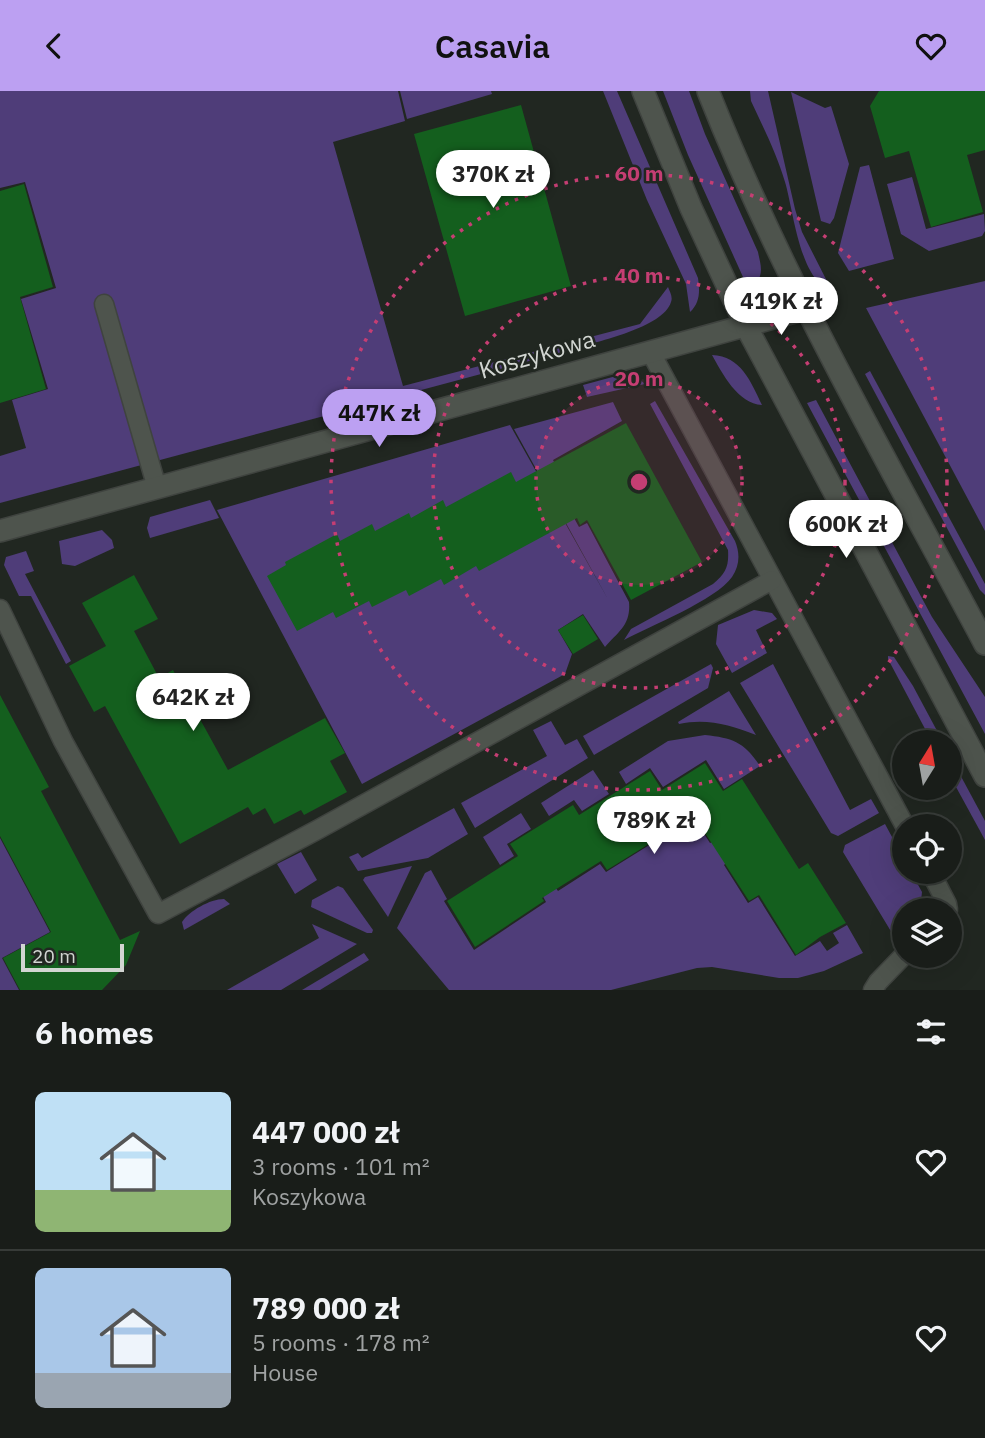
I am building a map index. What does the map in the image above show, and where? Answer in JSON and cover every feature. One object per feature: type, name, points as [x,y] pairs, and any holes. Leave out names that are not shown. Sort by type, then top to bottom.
[{"type":"street","points":[[643,91],[691,208],[745,324],[985,776]]},
{"type":"street","points":[[708,91],[737,166],[806,309],[985,644]]},
{"type":"street","name":"Koszykowa","points":[[0,531],[806,309]]},
{"type":"lane","points":[[104,304],[157,488]]},
{"type":"lane","points":[[650,351],[899,814]]},
{"type":"lane","points":[[0,609],[63,741],[158,914],[317,830],[772,580]]},
{"type":"lane","points":[[873,990],[892,967]]},
{"type":"shaded area","points":[[0,91],[398,91],[405,121],[333,142],[403,386],[640,324],[668,287],[671,302],[656,319],[643,326],[574,349],[0,503],[0,456],[26,448],[12,400],[48,389],[21,299],[56,288],[25,182],[0,188]]},
{"type":"shaded area","points":[[400,91],[491,91],[492,94],[407,119]]},
{"type":"shaded area","points":[[603,91],[617,91],[698,278],[698,297],[690,312],[686,284],[647,200]]},
{"type":"shaded area","points":[[663,91],[689,91],[705,134],[758,252],[761,271],[757,282],[748,284],[743,277],[688,155]]},
{"type":"shaded area","points":[[750,91],[768,91],[802,232],[831,289],[820,284],[805,259],[782,172],[751,101]]},
{"type":"shaded area","points":[[791,92],[825,108],[831,106],[849,164],[830,224],[821,221]]},
{"type":"shaded area","points":[[869,165],[894,259],[849,271],[838,253],[860,167]]},
{"type":"shaded area","points":[[912,177],[926,229],[984,214],[985,231],[982,236],[929,251],[901,234],[887,184]]},
{"type":"shaded area","points":[[985,281],[985,531],[866,308]]},
{"type":"shaded area","points":[[712,355],[722,356],[738,365],[749,379],[762,405],[745,399],[738,393]]},
{"type":"shaded area","points":[[870,371],[985,584],[985,595],[865,374]]},
{"type":"shaded area","points":[[620,375],[637,377],[645,384],[587,397],[583,385]]},
{"type":"shaded area","points":[[816,400],[932,617],[985,697],[985,734],[807,403]]},
{"type":"shaded area","points":[[655,401],[735,541],[738,550],[737,568],[724,586],[712,595],[624,640],[631,629],[713,584],[724,573],[728,561],[728,550],[650,404]]},
{"type":"shaded area","points":[[613,402],[622,421],[553,460],[575,502],[568,507],[579,527],[587,523],[629,602],[628,616],[623,627],[605,647],[583,614],[558,630],[572,654],[565,674],[362,784],[217,510],[510,425],[609,601],[514,429]]},
{"type":"shaded area","points":[[210,500],[219,518],[150,538],[147,528],[150,517]]},
{"type":"shaded area","points":[[102,530],[112,540],[114,548],[75,566],[62,564],[59,541]]},
{"type":"shaded area","points":[[26,551],[34,571],[25,574],[71,661],[66,664],[31,596],[19,596],[4,565],[6,557]]},
{"type":"shaded area","points":[[754,610],[772,613],[777,619],[756,630],[767,653],[732,673],[716,644],[718,625]]},
{"type":"shaded area","points":[[888,656],[894,657],[937,730],[926,730]]},
{"type":"shaded area","points":[[711,664],[713,668],[708,688],[594,755],[583,736]]},
{"type":"shaded area","points":[[773,664],[850,810],[871,799],[879,813],[838,836],[831,833],[740,683]]},
{"type":"shaded area","points":[[729,691],[756,735],[718,723],[679,724],[678,722]]},
{"type":"shaded area","points":[[551,721],[565,745],[577,739],[588,758],[475,828],[461,803],[547,756],[533,730]]},
{"type":"shaded area","points":[[705,735],[723,738],[743,746],[760,766],[724,789],[706,760],[663,787],[650,768],[626,784],[619,772],[668,741]]},
{"type":"shaded area","points":[[593,770],[609,794],[582,811],[574,800],[549,816],[541,803]]},
{"type":"shaded area","points":[[962,778],[985,821],[985,840],[962,798]]},
{"type":"shaded area","points":[[454,808],[468,834],[428,858],[358,871],[349,857],[358,853],[362,858]]},
{"type":"shaded area","points":[[690,812],[710,843],[716,840],[726,863],[724,865],[748,903],[758,897],[795,956],[820,941],[827,951],[839,943],[833,933],[847,925],[863,953],[824,971],[798,978],[779,978],[712,967],[697,968],[611,990],[449,990],[397,928],[425,873],[431,870],[447,899],[444,901],[474,950],[546,902],[539,889],[551,881],[558,891],[600,864],[606,872],[659,839],[656,833]]},
{"type":"shaded area","points":[[521,813],[531,829],[507,844],[514,856],[500,865],[483,837]]},
{"type":"shaded area","points":[[885,824],[892,837],[892,884],[918,884],[922,892],[921,898],[892,898],[892,933],[843,852],[845,845]]},
{"type":"shaded area","points":[[0,838],[50,932],[2,958],[19,990],[0,990]]},
{"type":"shaded area","points":[[301,852],[317,880],[295,894],[277,864]]},
{"type":"shaded area","points":[[412,866],[388,917],[363,880],[365,877]]},
{"type":"shaded area","points":[[338,886],[343,888],[373,930],[372,933],[311,907],[312,900]]},
{"type":"shaded area","points":[[224,899],[230,904],[184,930],[182,922],[200,906]]},
{"type":"shaded area","points":[[312,924],[357,944],[281,990],[227,990],[319,938]]},
{"type":"shaded area","points":[[364,953],[369,960],[320,990],[302,990]]},
{"type":"building","points":[[879,91],[985,91],[985,150],[967,155],[983,212],[931,227],[909,151],[885,158],[870,106]]},
{"type":"building","points":[[521,105],[571,286],[465,316],[414,134]]},
{"type":"building","points":[[24,184],[53,287],[20,297],[46,389],[0,403],[0,191]]},
{"type":"building","points":[[626,423],[702,562],[631,600],[587,520],[580,525],[577,518],[479,571],[476,566],[444,585],[441,579],[409,596],[406,590],[372,607],[369,601],[336,618],[333,612],[297,631],[267,576],[286,565],[285,562],[337,534],[340,541],[372,524],[375,531],[409,513],[411,518],[443,500],[446,507],[511,472],[516,482]]},
{"type":"building","points":[[134,575],[158,619],[134,631],[159,678],[173,670],[228,770],[325,718],[345,753],[330,761],[347,792],[304,815],[301,810],[274,824],[265,808],[253,815],[248,807],[180,844],[105,706],[94,712],[69,666],[106,646],[82,603]]},
{"type":"building","points":[[583,615],[598,639],[573,654],[558,630]]},
{"type":"building","points":[[0,695],[49,787],[41,791],[120,940],[140,931],[126,965],[102,990],[20,990],[3,958],[51,932],[0,836]]},
{"type":"building","points":[[705,763],[723,791],[742,779],[799,869],[808,863],[846,923],[820,937],[796,955],[759,895],[749,901],[694,816],[607,870],[601,861],[542,898],[544,901],[475,947],[447,901],[518,856],[510,844],[573,805],[579,815],[650,771],[662,790]]}]
